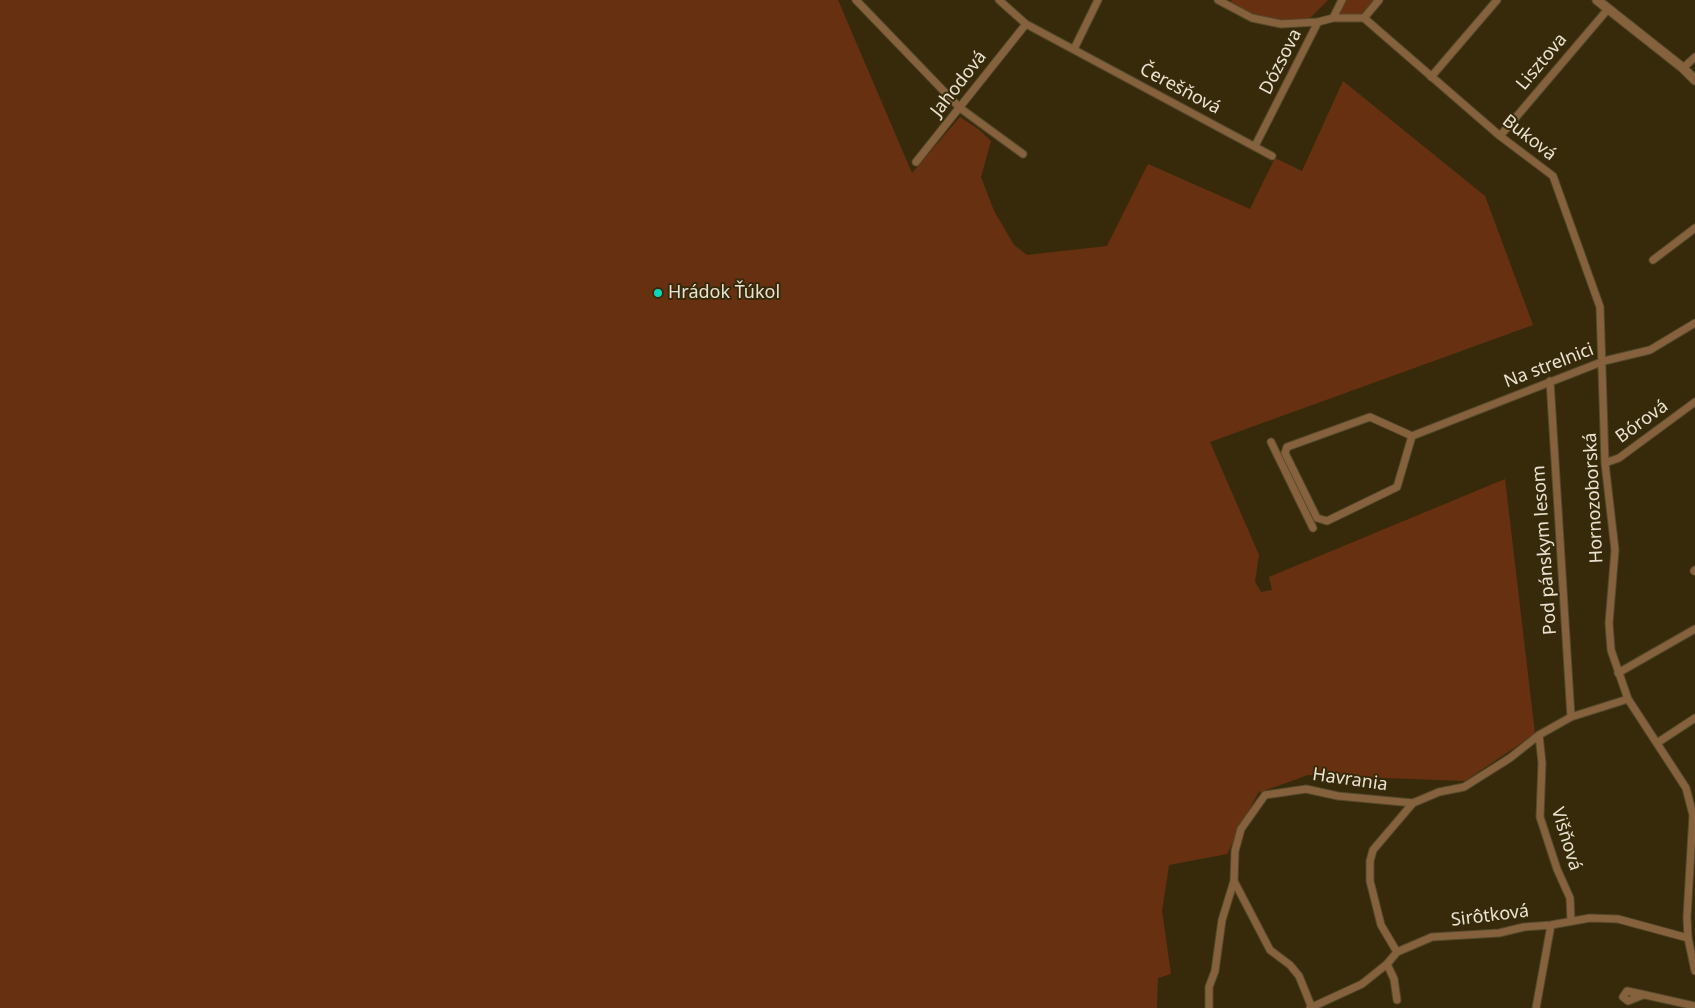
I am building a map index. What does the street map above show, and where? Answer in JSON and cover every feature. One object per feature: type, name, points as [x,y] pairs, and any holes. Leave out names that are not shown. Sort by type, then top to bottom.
[{"type":"street","points":[[856,0],[960,108],[1023,154]]},
{"type":"street","name":"Čerešňová","points":[[999,0],[1026,24],[1272,156]]},
{"type":"street","points":[[1074,49],[1098,0]]},
{"type":"street","points":[[1218,0],[1252,18],[1274,23],[1318,22]]},
{"type":"street","points":[[1342,0],[1333,18],[1364,18],[1379,0]]},
{"type":"street","points":[[1431,77],[1497,0]]},
{"type":"street","points":[[1597,0],[1683,68],[1695,80]]},
{"type":"street","name":"Lisztova","points":[[1500,136],[1608,9]]},
{"type":"street","name":"Dózsova","points":[[1255,146],[1318,22],[1333,18]]},
{"type":"street","name":"Buková","points":[[1364,18],[1500,136],[1553,176],[1600,307],[1604,361]]},
{"type":"street","name":"Jahodová","points":[[916,162],[1026,24]]},
{"type":"street","points":[[1683,68],[1695,57]]},
{"type":"street","points":[[1653,260],[1695,228]]},
{"type":"street","name":"Na strelnici","points":[[1412,436],[1604,361],[1650,350],[1695,323]]},
{"type":"street","name":"Hornozoborská","points":[[1604,361],[1606,463],[1615,550],[1609,623],[1611,650],[1628,699],[1686,788],[1693,815],[1687,918],[1688,938],[1695,971]]},
{"type":"street","name":"Pod pánskym lesom","points":[[1550,381],[1571,717]]},
{"type":"street","name":"Bórová","points":[[1606,463],[1619,458],[1695,402]]},
{"type":"street","points":[[1289,470],[1285,454],[1287,447],[1370,417],[1412,436],[1397,487],[1327,521],[1317,518],[1305,502]]},
{"type":"street","points":[[1271,442],[1289,470],[1305,502],[1313,528]]},
{"type":"street","points":[[1618,673],[1695,629]]},
{"type":"street","name":"Havrania","points":[[1209,1008],[1210,987],[1215,971],[1222,920],[1234,881],[1236,851],[1241,829],[1265,795],[1306,789],[1338,796],[1414,803],[1439,792],[1464,787],[1510,758],[1539,735],[1571,717],[1628,699]]},
{"type":"street","points":[[1657,743],[1695,718]]},
{"type":"street","name":"Višňová","points":[[1539,735],[1542,770],[1540,817],[1557,869],[1570,898],[1571,921]]},
{"type":"street","points":[[1397,952],[1381,926],[1370,880],[1370,861],[1373,850],[1414,803]]},
{"type":"street","points":[[1234,881],[1270,950],[1294,970],[1311,1008]]},
{"type":"street","name":"Sirôtková","points":[[1311,1008],[1362,984],[1387,964],[1397,952],[1432,937],[1499,933],[1524,927],[1551,925],[1590,918],[1618,919],[1688,938]]},
{"type":"street","points":[[1536,1008],[1551,925]]},
{"type":"street","points":[[1387,964],[1394,979],[1397,1000]]},
{"type":"street","points":[[1644,995],[1695,1006]]},
{"type":"shaded area","points":[[0,0],[838,0],[912,173],[960,117],[978,129],[991,141],[981,177],[994,211],[1014,245],[1027,255],[1107,246],[1148,164],[1250,209],[1275,158],[1302,171],[1343,81],[1485,196],[1533,325],[1210,442],[1259,555],[1255,582],[1261,592],[1272,590],[1269,577],[1505,479],[1535,734],[1465,781],[1308,775],[1258,793],[1227,854],[1169,865],[1162,911],[1171,974],[1158,978],[1157,1008],[0,1008]]},
{"type":"shaded area","points":[[1232,0],[1328,0],[1307,21],[1292,23],[1250,13],[1230,2]]},
{"type":"shaded area","points":[[1345,0],[1380,0],[1367,15],[1342,16],[1338,14]]},
{"type":"place","name":"Hrádok Ťúkol","points":[[658,293]]}]
